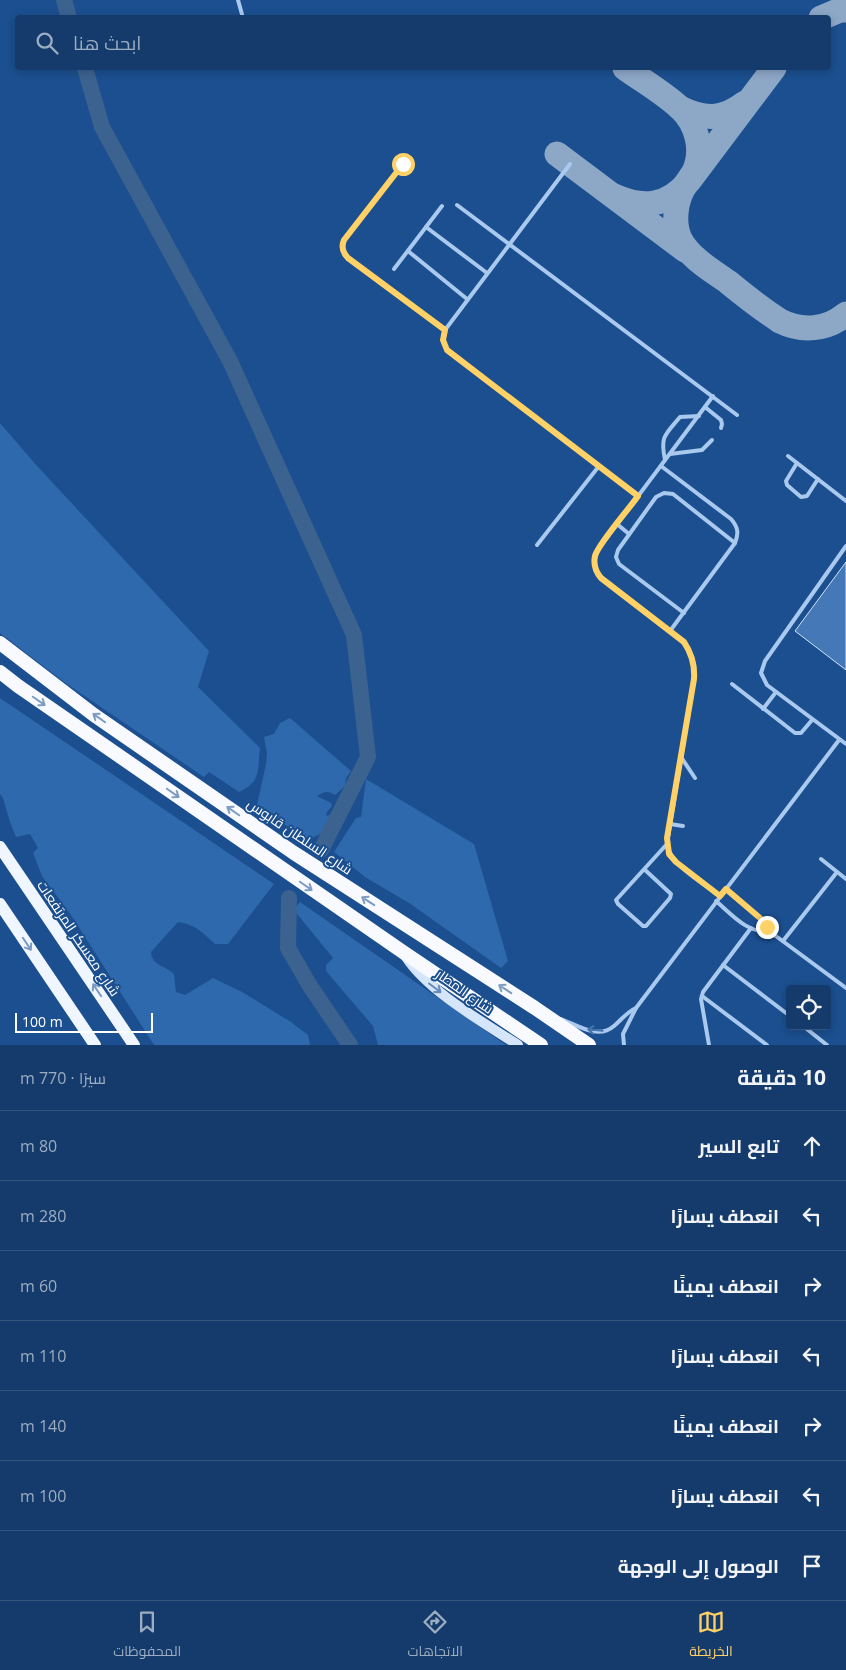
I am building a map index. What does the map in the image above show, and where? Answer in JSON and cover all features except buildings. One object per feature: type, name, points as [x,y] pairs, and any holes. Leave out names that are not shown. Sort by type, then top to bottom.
[{"type":"highway","name":"شارع السلطان قابوس","points":[[0,643],[94,715],[294,853],[535,1008],[589,1045]]},
{"type":"highway","points":[[0,672],[62,717],[403,952],[542,1045]]},
{"type":"main road","name":"شارع معسكر المرتفعات","points":[[0,847],[134,1045]]},
{"type":"main road","points":[[0,904],[95,1045]]},
{"type":"main road","name":"شارع المطار","points":[[403,952],[418,973],[436,990],[518,1045]]},
{"type":"lane","points":[[238,0],[243,15]]},
{"type":"lane","points":[[403,164],[346,237],[343,242],[343,251],[348,258],[445,330]]},
{"type":"lane","points":[[570,164],[467,299],[445,330],[443,340],[447,350],[638,496]]},
{"type":"lane","points":[[457,205],[737,415]]},
{"type":"lane","points":[[394,269],[442,206]]},
{"type":"lane","points":[[426,227],[488,273]]},
{"type":"lane","points":[[408,251],[467,299]]},
{"type":"lane","points":[[713,396],[597,551],[594,562],[597,574],[605,582],[684,642],[694,663],[694,679],[667,844],[669,854],[676,862],[720,896]]},
{"type":"lane","points":[[705,408],[721,420],[721,428]]},
{"type":"lane","points":[[665,460],[662,446],[664,438],[680,417],[699,416]]},
{"type":"lane","points":[[670,454],[702,450],[712,440]]},
{"type":"lane","points":[[788,456],[846,501]]},
{"type":"lane","points":[[797,463],[786,481],[787,485],[801,497],[807,496],[818,479]]},
{"type":"lane","points":[[537,545],[599,466]]},
{"type":"lane","points":[[661,466],[731,519],[738,533],[735,542],[670,631]]},
{"type":"lane","points":[[684,612],[617,561],[616,553],[656,497],[668,492],[676,496],[735,542]]},
{"type":"lane","points":[[617,524],[630,534]]},
{"type":"lane","points":[[846,546],[762,664],[761,669],[762,678],[767,686],[846,744]]},
{"type":"lane","points":[[732,684],[797,734],[803,731],[812,720]]},
{"type":"lane","points":[[763,709],[776,692]]},
{"type":"lane","points":[[624,1045],[623,1034],[636,1008],[839,740]]},
{"type":"lane","points":[[681,756],[695,778]]},
{"type":"lane","points":[[670,824],[684,826]]},
{"type":"lane","points":[[644,869],[671,894],[670,898],[646,926],[643,926],[616,902],[617,899],[644,869],[667,844]]},
{"type":"lane","points":[[821,859],[846,879]]},
{"type":"lane","points":[[782,941],[837,872]]},
{"type":"lane","points":[[726,889],[760,918],[769,931],[846,988]]},
{"type":"lane","points":[[716,901],[751,928],[769,931]]},
{"type":"lane","points":[[714,1045],[709,1043],[702,996],[704,989],[751,928]]},
{"type":"lane","points":[[723,965],[786,1013]]},
{"type":"lane","points":[[702,996],[767,1045]]},
{"type":"lane","points":[[535,1008],[596,1032],[612,1028],[625,1015],[636,1008]]},
{"type":"lane","points":[[808,1030],[827,1045]]},
{"type":"shaded area","points":[[0,423],[38,467],[209,651],[198,687],[260,748],[257,774],[252,784],[239,792],[209,772],[204,777],[64,682],[0,633]]},
{"type":"shaded area","points":[[0,698],[274,884],[228,944],[215,944],[194,927],[178,922],[151,952],[152,957],[156,963],[174,974],[176,992],[185,995],[213,978],[242,992],[291,1022],[308,1035],[310,1045],[154,1045],[71,915],[42,876],[33,853],[38,848],[30,834],[16,837],[0,794]]},
{"type":"shaded area","points":[[290,718],[351,771],[346,778],[345,786],[335,795],[326,792],[317,796],[331,803],[332,806],[326,813],[327,816],[332,817],[328,826],[322,832],[307,840],[257,805],[266,764],[267,753],[264,737],[274,734],[280,723]]},
{"type":"shaded area","points":[[366,779],[474,844],[508,961],[501,968],[409,903],[365,877],[334,852],[356,818],[361,817]]},
{"type":"shaded area","points":[[300,902],[506,1045],[378,1045],[373,1026],[326,971],[326,965],[333,958],[294,910]]},
{"type":"waterway","points":[[64,0],[68,15]]},
{"type":"waterway","points":[[86,70],[102,127],[230,361],[354,635],[368,757],[321,850]]},
{"type":"waterway","points":[[289,898],[288,948],[310,986],[350,1045]]},
{"type":"taxiway","points":[[828,15],[840,10],[846,10]]},
{"type":"taxiway","points":[[628,70],[680,108],[695,129],[698,146],[697,164],[681,193],[676,213],[676,227],[680,239],[689,252],[760,307],[788,325],[814,328],[831,323],[846,314]]},
{"type":"taxiway","points":[[614,196],[635,203],[645,204],[663,201],[681,190],[772,70]]},
{"type":"taxiway","points":[[680,108],[698,115],[714,116],[729,113],[745,103]]},
{"type":"taxiway","points":[[557,154],[685,250]]},
{"type":"route","points":[[403,164],[344,240],[342,248],[344,254],[445,330],[443,340],[447,350],[638,496],[597,551],[594,562],[597,574],[601,578],[684,642],[694,663],[694,679],[667,838],[669,854],[676,862],[720,896],[726,889],[760,918],[767,927]]}]
